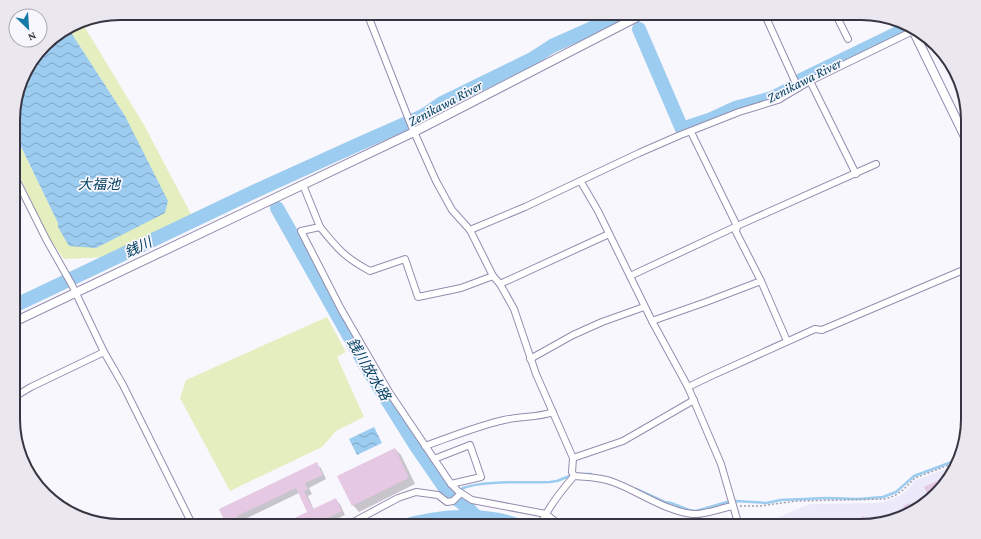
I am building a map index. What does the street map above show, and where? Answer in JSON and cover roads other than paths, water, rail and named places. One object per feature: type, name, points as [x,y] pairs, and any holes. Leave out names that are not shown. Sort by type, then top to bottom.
[{"type":"street","points":[[370,20],[413,129],[436,181],[452,210],[470,230],[493,276],[500,284],[514,309],[528,348],[530,359],[573,458],[573,474],[544,519]]},
{"type":"street","points":[[20,319],[303,185],[631,20]]},
{"type":"street","points":[[767,20],[798,88]]},
{"type":"street","points":[[838,20],[848,39]]},
{"type":"street","points":[[470,230],[581,182],[639,153],[739,112],[778,100],[810,81],[908,32]]},
{"type":"street","points":[[917,37],[961,128]]},
{"type":"street","points":[[810,81],[856,174]]},
{"type":"street","points":[[691,132],[737,226],[736,232],[761,280],[788,341]]},
{"type":"street","points":[[630,276],[876,164]]},
{"type":"street","points":[[581,182],[609,234],[644,307],[688,387],[721,464],[737,519]]},
{"type":"street","points":[[303,185],[320,227],[341,252],[355,263],[370,271],[405,259],[418,297],[461,288],[493,276]]},
{"type":"street","points":[[20,187],[46,239],[72,285],[104,352],[123,386],[190,519]]},
{"type":"street","points":[[320,227],[301,231],[360,342],[389,392],[424,446],[456,489],[472,500],[545,516],[550,519]]},
{"type":"street","points":[[500,284],[609,234]]},
{"type":"street","points":[[688,387],[815,329],[822,330],[841,323],[961,271]]},
{"type":"street","points":[[652,322],[761,280]]},
{"type":"street","points":[[530,359],[573,335],[602,322],[644,307]]},
{"type":"street","points":[[20,394],[31,387],[104,352]]},
{"type":"street","points":[[573,458],[623,441],[694,400]]},
{"type":"street","points":[[424,446],[496,422],[514,418],[542,416],[553,412]]},
{"type":"street","points":[[434,459],[470,445],[481,477],[456,489]]},
{"type":"street","points":[[573,474],[612,482],[683,513],[695,514],[732,504]]},
{"type":"street","points":[[359,519],[398,498],[416,492],[438,494],[447,502],[453,501],[456,489]]},
{"type":"water","name":"大福池","points":[[71,33],[125,116],[168,201],[165,213],[96,248],[69,246],[58,227],[58,223],[20,144],[20,120],[25,88],[33,70],[54,45]]},
{"type":"water","points":[[374,427],[382,443],[357,455],[349,439]]},
{"type":"waterway","name":"Zenikawa River","points":[[20,303],[262,188],[423,116],[442,103],[532,59],[552,46],[610,20]]},
{"type":"waterway","name":"Zenikawa River","points":[[639,29],[682,129],[709,120],[735,108],[772,98],[788,90],[801,80],[904,30]]},
{"type":"waterway","name":"銭川放水路","points":[[277,208],[366,366],[416,446],[445,488],[477,518]]},
{"type":"waterway","points":[[636,489],[665,502],[696,511],[727,502],[736,501],[766,503],[781,500],[826,498],[859,499],[883,497],[896,492],[914,476],[951,462]]},
{"type":"waterway","points":[[577,474],[591,474]]},
{"type":"waterway","points":[[452,495],[463,488],[472,485],[550,482],[572,475]]},
{"type":"waterway","points":[[439,519],[462,517],[491,519]]},
{"type":"water label","name":"銭川","points":[[138,247]]}]
